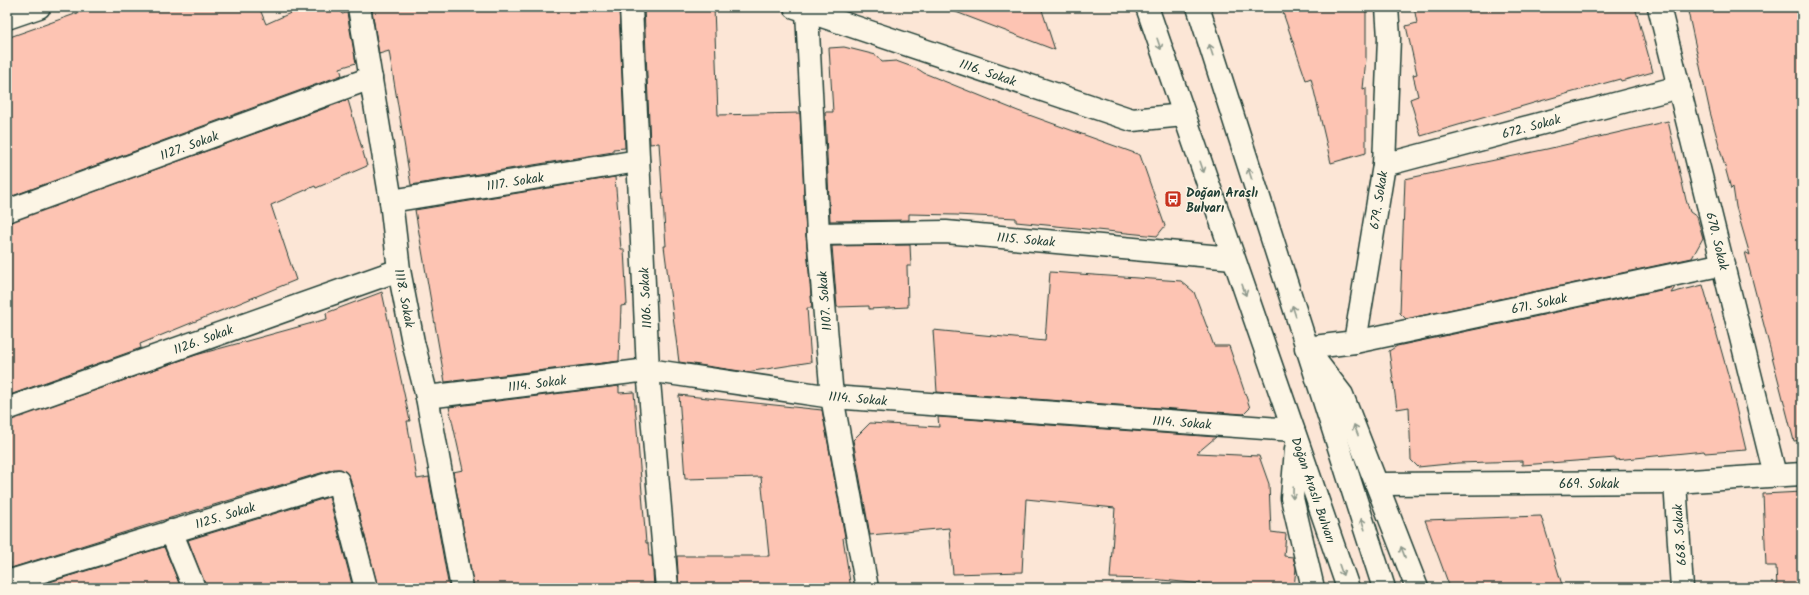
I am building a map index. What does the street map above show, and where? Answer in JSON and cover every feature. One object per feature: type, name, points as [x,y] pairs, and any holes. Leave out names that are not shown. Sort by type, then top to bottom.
[{"type":"street","points":[[7,18],[39,7]]},
{"type":"street","name":"1118. Sokak","points":[[359,7],[391,201],[399,270],[413,342],[427,397],[462,588]]},
{"type":"street","name":"1106. Sokak","points":[[632,7],[648,370],[667,588]]},
{"type":"street","name":"Doğan Araslı Bulvarı","points":[[1147,7],[1348,588]]},
{"type":"street","points":[[1198,7],[1384,588]]},
{"type":"street","name":"679. Sokak","points":[[1355,342],[1384,165],[1389,38],[1387,7]]},
{"type":"street","name":"670. Sokak","points":[[1659,7],[1724,264],[1775,475]]},
{"type":"street","name":"1116. Sokak","points":[[801,9],[1132,120],[1184,115]]},
{"type":"street","name":"1107. Sokak","points":[[801,9],[832,397],[867,588]]},
{"type":"street","name":"1127. Sokak","points":[[7,211],[371,78]]},
{"type":"street","name":"672. Sokak","points":[[1384,165],[1679,87]]},
{"type":"street","name":"1117. Sokak","points":[[391,201],[638,161]]},
{"type":"street","name":"1115. Sokak","points":[[818,234],[946,232],[1233,258]]},
{"type":"street","name":"671. Sokak","points":[[1355,342],[1724,264]]},
{"type":"street","name":"1126. Sokak","points":[[7,409],[399,270]]},
{"type":"street","points":[[1306,348],[1355,342]]},
{"type":"street","points":[[1306,348],[1342,395],[1417,588]]},
{"type":"street","name":"1114. Sokak","points":[[427,397],[648,370],[832,397],[1295,435]]},
{"type":"street","points":[[1295,435],[1292,498],[1313,588]]},
{"type":"street","name":"669. Sokak","points":[[1377,484],[1675,482],[1802,474]]},
{"type":"street","name":"1125. Sokak","points":[[7,582],[338,481],[366,588]]},
{"type":"street","name":"668. Sokak","points":[[1675,482],[1682,588]]},
{"type":"street","points":[[171,531],[194,588]]},
{"type":"building","points":[[95,7],[259,7],[266,24],[304,7],[340,7],[342,14],[347,13],[356,63],[340,68],[342,75],[7,198],[7,38]]},
{"type":"building","points":[[390,7],[619,7],[625,148],[613,149],[613,152],[411,185],[389,51],[379,54],[372,10]]},
{"type":"building","points":[[644,7],[714,7],[718,115],[800,113],[806,235],[812,308],[807,308],[811,362],[747,372],[679,362],[664,246],[666,246],[659,143],[650,144]]},
{"type":"building","points":[[948,7],[1041,7],[1055,50],[948,9]]},
{"type":"building","points":[[1281,7],[1366,7],[1366,58],[1363,89],[1366,88],[1366,153],[1331,163],[1311,78],[1306,80]]},
{"type":"building","points":[[1414,7],[1635,7],[1653,72],[1621,81],[1620,79],[1421,136],[1410,99],[1418,96],[1413,75],[1417,74],[1406,26],[1417,23]]},
{"type":"building","points":[[1687,7],[1802,7],[1802,440],[1794,441],[1745,252],[1750,255],[1736,207],[1733,187],[1731,189],[1710,112]]},
{"type":"building","points":[[844,47],[876,55],[882,62],[896,61],[918,69],[924,73],[1018,111],[1140,155],[1165,226],[1157,236],[1016,222],[1016,218],[956,215],[909,214],[909,220],[830,221],[825,112],[833,112],[829,48]]},
{"type":"building","points":[[348,100],[367,166],[271,205],[296,280],[140,344],[141,348],[7,396],[7,223]]},
{"type":"building","points":[[1668,121],[1686,200],[1690,212],[1697,217],[1703,238],[1692,258],[1406,319],[1400,313],[1405,179],[1547,149]]},
{"type":"building","points":[[615,177],[621,249],[624,249],[627,305],[621,306],[619,361],[445,382],[415,210]]},
{"type":"building","points":[[910,245],[911,266],[907,266],[908,307],[869,309],[869,306],[837,307],[832,246]]},
{"type":"building","points":[[1050,272],[1181,281],[1194,292],[1214,346],[1229,346],[1250,408],[1244,414],[937,392],[933,330],[1045,341]]},
{"type":"building","points":[[1703,285],[1729,378],[1746,450],[1705,453],[1704,451],[1616,460],[1616,458],[1522,465],[1522,461],[1458,463],[1418,467],[1411,460],[1409,407],[1397,409],[1389,351],[1397,346],[1675,287],[1671,293]]},
{"type":"building","points":[[382,292],[410,421],[407,421],[417,479],[429,477],[449,588],[378,588],[350,478],[346,472],[341,469],[334,469],[167,519],[11,568],[7,512],[7,421],[196,355],[327,319],[326,313]]},
{"type":"building","points":[[619,386],[619,393],[634,392],[646,543],[648,543],[649,556],[652,556],[654,588],[474,588],[453,472],[463,470],[449,407]]},
{"type":"building","points":[[679,395],[822,410],[845,537],[843,538],[851,588],[679,588],[677,556],[769,556],[761,477],[685,479]]},
{"type":"building","points":[[938,417],[1216,437],[1197,453],[1259,456],[1269,484],[1271,532],[1286,534],[1284,556],[1293,557],[1296,568],[1294,588],[1245,588],[1151,579],[1110,578],[1115,508],[1026,499],[1022,572],[953,574],[949,528],[870,535],[853,440],[870,423],[939,427]]},
{"type":"building","points":[[1802,492],[1802,588],[1777,588],[1776,566],[1766,566],[1763,494]]},
{"type":"building","points":[[329,497],[353,588],[206,588],[188,540]]},
{"type":"building","points":[[1541,516],[1563,588],[1450,588],[1425,520]]},
{"type":"building","points":[[164,547],[181,588],[30,588]]},
{"type":"place","name":"Doğan Araslı Bulvarı","points":[[1173,199]]}]
